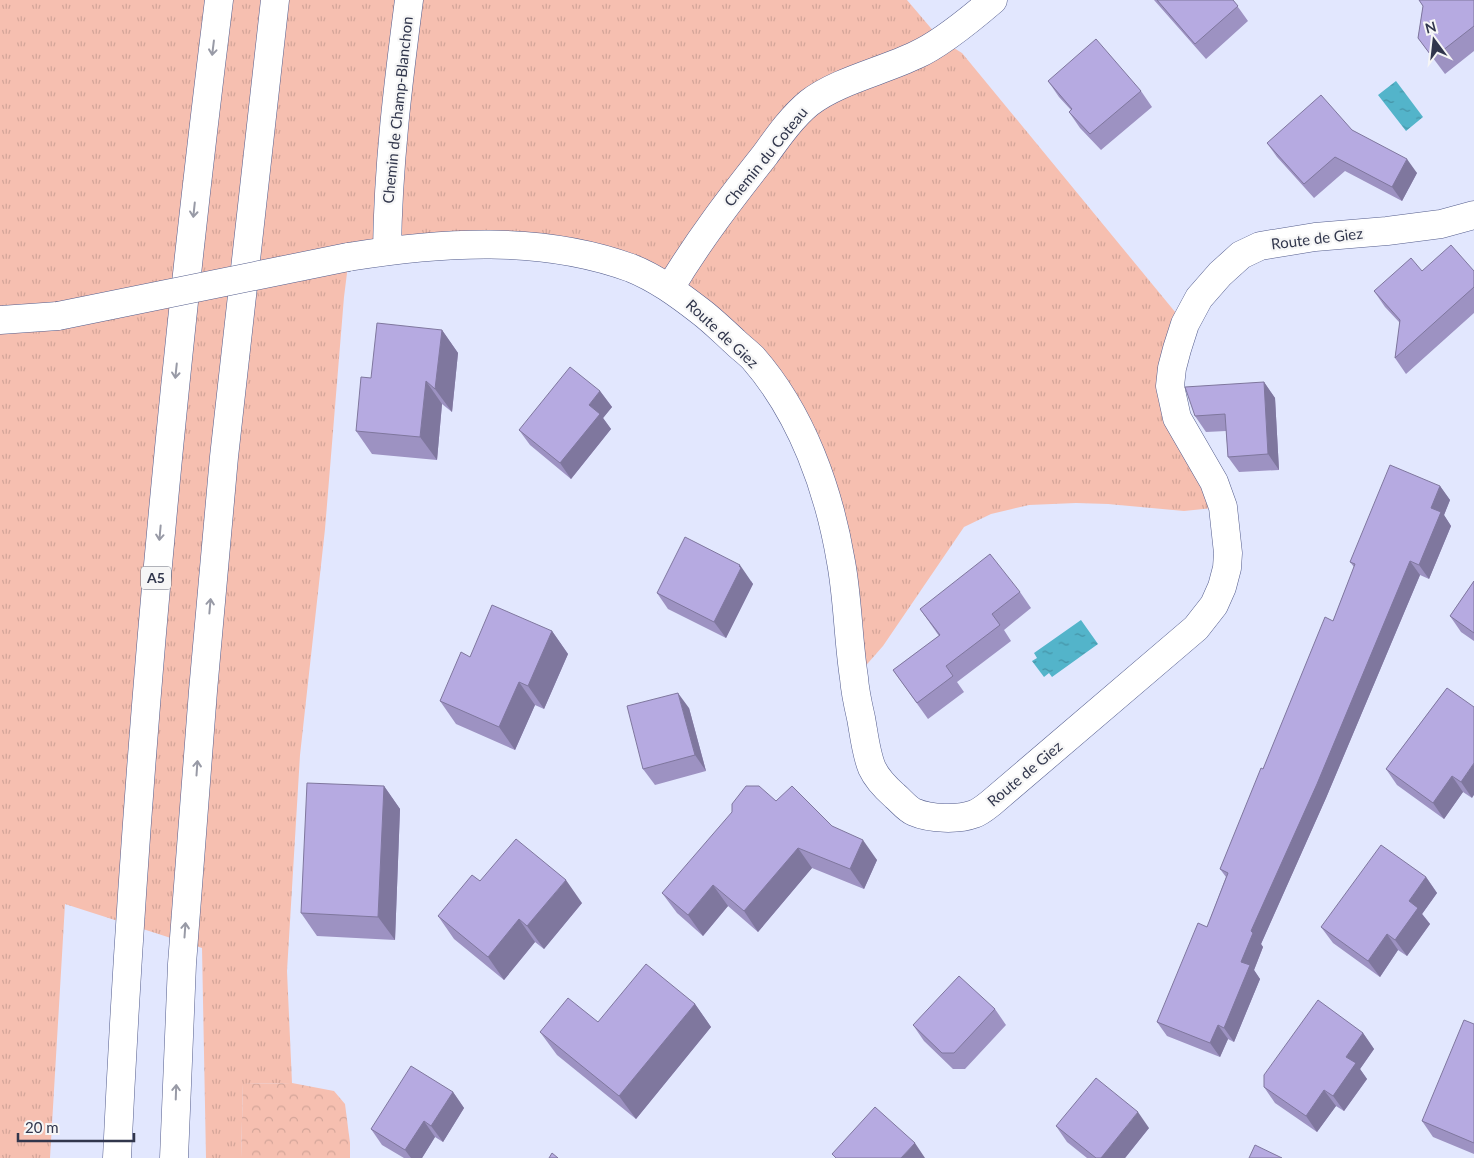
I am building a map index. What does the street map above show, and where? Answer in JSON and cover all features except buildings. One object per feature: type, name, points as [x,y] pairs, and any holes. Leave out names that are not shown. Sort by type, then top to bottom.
[{"type":"main road","name":"A5","points":[[117,1158],[129,941],[147,688],[168,443],[219,0]]},
{"type":"main road","points":[[174,1158],[182,964],[204,671],[224,457],[275,0]]},
{"type":"main road","name":"Chemin de Champ-Blanchon","points":[[387,251],[387,218],[394,119],[409,0]]},
{"type":"main road","name":"Chemin du Coteau","points":[[670,288],[687,259],[753,170],[790,122],[809,103],[854,80],[917,55],[976,15],[993,0]]},
{"type":"main road","name":"Route de Giez","points":[[0,320],[58,316],[348,257],[387,251],[446,246],[505,244],[546,248],[589,256],[632,269],[670,288],[708,317],[752,358],[778,393],[807,446],[820,476],[832,518],[841,561],[848,609],[854,679],[872,768],[885,787],[913,812],[940,818],[958,818],[976,814],[991,803],[1196,628],[1214,605],[1222,587],[1227,568],[1228,553],[1223,507],[1214,482],[1177,418],[1170,386],[1172,368],[1185,324],[1199,298],[1220,274],[1241,255],[1260,246],[1315,237],[1441,224],[1474,214]]},
{"type":"green space","points":[[0,0],[907,0],[941,40],[962,53],[1185,324],[1172,368],[1223,507],[1184,511],[1076,503],[1029,505],[991,514],[964,527],[883,646],[854,679],[804,437],[708,317],[589,256],[349,257],[325,529],[300,755],[287,971],[292,1083],[243,1084],[241,1158],[206,1158],[202,948],[65,904],[50,1158],[0,1158]]},
{"type":"green space","points":[[292,1083],[334,1091],[345,1104],[350,1158],[241,1158],[243,1084]]},
{"type":"water","points":[[1396,81],[1423,117],[1406,131],[1378,95]]},
{"type":"water","points":[[1081,620],[1098,644],[1052,677],[1049,673],[1044,677],[1032,661],[1037,658],[1034,653]]}]
